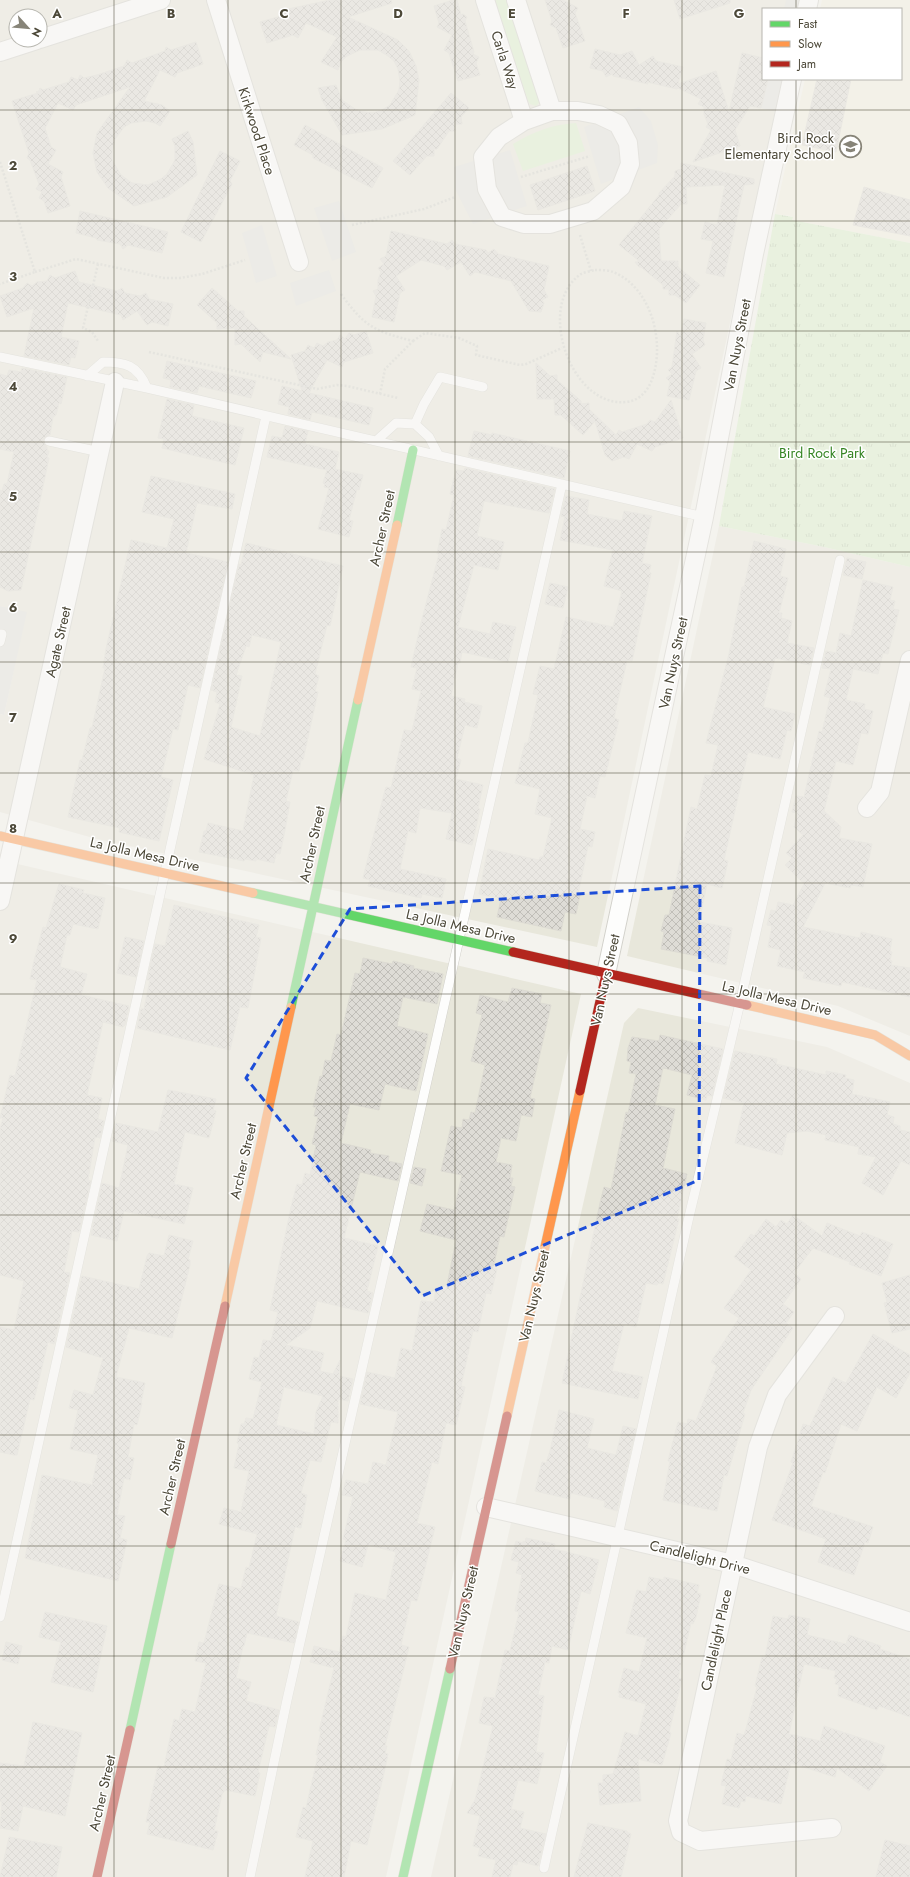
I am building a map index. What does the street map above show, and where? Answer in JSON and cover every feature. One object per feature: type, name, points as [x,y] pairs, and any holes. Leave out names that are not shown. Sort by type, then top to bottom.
[{"type":"street","points":[[48,37],[161,0]]},
{"type":"street","name":"Kirkwood Place","points":[[216,0],[299,262]]},
{"type":"street","name":"Carla Way","points":[[485,0],[524,121]]},
{"type":"street","name":"Carla Way","points":[[516,0],[552,111]]},
{"type":"street","points":[[0,52],[13,48]]},
{"type":"street","name":"Van Nuys Street","points":[[403,1877],[606,974],[704,517],[754,254],[792,80]]},
{"type":"street","points":[[552,111],[578,111],[599,115],[618,124],[628,143],[630,164],[621,187],[593,211],[550,224],[524,224],[502,217],[487,189],[483,157],[499,136],[524,121],[552,111]]},
{"type":"street","name":"Agate Street","points":[[0,902],[7,838],[100,452],[115,382]]},
{"type":"street","name":"Archer Street","points":[[97,1877],[413,450]]},
{"type":"street","points":[[867,808],[880,792],[910,660]]},
{"type":"street","name":"La Jolla Mesa Drive","points":[[7,838],[460,939],[875,1035],[910,1056]]},
{"type":"street","name":"Candlelight Place","points":[[832,1828],[700,1841],[681,1832],[678,1821],[758,1448],[777,1395],[835,1316]]},
{"type":"street","name":"Candlelight Drive","points":[[486,1507],[733,1564],[910,1622]]},
{"type":"lane","points":[[0,357],[147,388],[704,517]]},
{"type":"lane","points":[[87,376],[103,362],[122,362],[138,371],[147,388]]},
{"type":"lane","points":[[415,424],[424,404],[440,377],[483,387]]},
{"type":"lane","points":[[0,1617],[266,416]]},
{"type":"lane","points":[[376,441],[396,424],[415,424],[430,437],[439,456]]},
{"type":"lane","points":[[49,441],[100,452]]},
{"type":"lane","points":[[250,1877],[287,1700],[562,484]]},
{"type":"lane","points":[[544,1868],[688,1221],[740,1003],[840,560]]},
{"type":"lane","points":[[0,634],[2,634],[0,642]]},
{"type":"path","points":[[521,177],[590,156]]},
{"type":"path","points":[[0,162],[35,272]]},
{"type":"path","points":[[352,225],[424,209],[455,197]]},
{"type":"path","points":[[580,234],[590,271]]},
{"type":"path","points":[[0,284],[76,259],[164,278],[180,278],[202,274],[245,260]]},
{"type":"path","points":[[98,264],[83,328],[92,332],[98,341]]},
{"type":"path","points":[[595,270],[612,272],[624,278],[636,290],[645,303],[657,334],[658,353],[656,370],[650,385],[641,397],[629,402],[617,403],[603,399],[592,392],[580,380],[563,348],[561,308],[566,291],[582,274],[595,270]]},
{"type":"path","points":[[341,294],[356,315],[375,329],[413,341]]},
{"type":"path","points":[[380,394],[384,369],[413,341],[425,333],[459,338],[477,346],[476,355],[520,365],[526,364],[563,348]]},
{"type":"path","points":[[149,352],[317,389],[347,386],[398,398]]},
{"type":"highlighted area","points":[[700,886],[699,1180],[422,1296],[246,1078],[350,909]]},
{"type":"shaded area","points":[[0,0],[799,0],[797,8],[762,8],[762,80],[782,80],[597,947],[97,839],[0,812],[0,714],[4,715],[26,613],[0,606]]},
{"type":"shaded area","points":[[786,0],[805,0],[803,8],[784,8]]},
{"type":"shaded area","name":"Bird Rock Elementary School","points":[[822,0],[910,0],[910,243],[792,220],[792,216],[775,214],[805,80],[902,80],[902,8],[820,8]]},
{"type":"shaded area","points":[[768,80],[788,80],[780,113],[761,108]]},
{"type":"shaded area","points":[[639,107],[651,121],[658,145],[657,163],[601,184],[584,127]]},
{"type":"shaded area","points":[[510,150],[527,206],[473,224],[455,189],[454,167]]},
{"type":"shaded area","points":[[339,201],[356,252],[332,261],[314,208]]},
{"type":"shaded area","points":[[262,225],[277,276],[256,283],[242,233]]},
{"type":"shaded area","points":[[329,270],[336,291],[296,306],[290,283]]},
{"type":"shaded area","points":[[719,526],[824,547],[910,567],[910,1036],[838,1006],[627,956]]},
{"type":"shaded area","points":[[0,606],[27,612],[4,715],[0,714]]},
{"type":"shaded area","points":[[0,860],[581,994],[386,1877],[0,1877]]},
{"type":"shaded area","points":[[638,1008],[827,1047],[910,1083],[910,1877],[431,1877],[624,1023]]},
{"type":"green space","points":[[495,0],[507,0],[539,97],[539,103],[536,106],[530,104],[528,101]]},
{"type":"green space","points":[[576,123],[585,151],[523,171],[513,144],[543,129]]},
{"type":"green space","name":"Bird Rock Park","points":[[775,214],[793,217],[792,220],[910,243],[910,567],[824,547],[719,526]]},
{"type":"building","points":[[330,0],[391,0],[392,3],[348,17],[398,40],[409,51],[416,66],[419,80],[415,115],[382,129],[342,135],[322,100],[318,88],[336,85],[342,100],[355,109],[373,113],[382,110],[390,105],[399,90],[400,81],[398,69],[394,61],[378,50],[360,50],[347,56],[341,62],[338,70],[321,62],[337,37],[306,23],[298,38],[293,35],[267,43],[260,22],[285,15],[281,13],[288,9]]},
{"type":"building","points":[[457,0],[461,15],[463,14],[467,17],[465,21],[474,52],[473,54],[479,57],[476,63],[480,75],[458,81],[449,53],[444,50],[452,35],[437,27],[439,23],[434,6]]},
{"type":"building","points":[[545,0],[563,0],[578,8],[575,13],[585,41],[563,48],[556,28],[550,25],[552,21]]},
{"type":"building","points":[[674,0],[730,0],[730,3],[680,19]]},
{"type":"building","points":[[196,42],[203,64],[177,73],[175,77],[160,70],[144,101],[162,105],[170,111],[160,126],[146,121],[131,123],[124,127],[115,139],[112,160],[121,175],[132,183],[148,185],[161,179],[167,174],[175,160],[175,146],[172,139],[188,131],[193,142],[197,175],[167,197],[134,206],[108,188],[97,172],[93,153],[97,133],[130,87],[76,105],[73,110],[58,103],[45,128],[51,147],[56,150],[48,164],[63,172],[61,177],[70,206],[48,213],[44,201],[39,198],[42,192],[36,189],[39,184],[30,160],[27,158],[29,153],[12,101],[38,93],[36,92],[39,91],[40,88],[43,90],[69,82],[71,77],[78,80],[80,75],[84,78],[97,75],[124,66],[127,60],[132,63],[165,51],[166,47],[171,50]]},
{"type":"building","points":[[595,49],[620,55],[632,51],[639,65],[653,56],[656,61],[683,67],[678,84],[716,71],[729,112],[742,53],[762,58],[762,80],[768,80],[761,108],[750,106],[735,130],[740,146],[693,162],[711,130],[706,127],[708,124],[704,114],[704,107],[698,104],[701,99],[678,88],[647,82],[648,84],[613,76],[612,74],[606,77],[603,71],[590,68]]},
{"type":"building","points":[[817,80],[851,80],[836,152],[802,145]]},
{"type":"building","points":[[451,93],[469,108],[461,117],[462,124],[455,124],[455,131],[449,131],[437,149],[434,149],[434,156],[427,156],[410,175],[393,161]]},
{"type":"building","points":[[305,125],[383,168],[372,188],[313,158],[313,155],[294,145]]},
{"type":"building","points":[[220,151],[240,161],[230,181],[232,184],[201,242],[181,232]]},
{"type":"building","points":[[681,163],[754,179],[754,184],[744,185],[724,277],[706,273],[713,241],[701,239],[705,222],[717,225],[725,185],[686,187],[687,204],[681,204],[659,229],[661,261],[678,261],[678,267],[700,285],[686,303],[675,295],[669,295],[669,289],[663,289],[663,285],[639,267],[635,262],[638,262],[638,260],[619,245],[659,195],[659,193],[675,176],[675,171],[681,169]]},
{"type":"building","points":[[587,166],[595,191],[538,210],[530,185]]},
{"type":"building","points":[[864,187],[910,200],[910,236],[853,225]]},
{"type":"building","points":[[80,211],[168,232],[162,253],[128,245],[123,249],[120,244],[97,240],[96,238],[76,233]]},
{"type":"building","points":[[391,231],[447,244],[452,240],[455,244],[486,250],[488,253],[494,249],[498,254],[549,266],[544,290],[548,297],[542,300],[544,303],[541,312],[529,311],[511,281],[475,272],[470,276],[461,262],[447,270],[444,266],[421,260],[396,276],[405,290],[400,293],[394,322],[372,317],[376,296],[373,291],[378,289],[378,280],[381,272],[378,268],[384,264],[380,259],[386,256]]},
{"type":"building","points":[[75,271],[79,282],[117,291],[122,288],[125,293],[140,296],[146,293],[149,299],[173,304],[168,326],[152,322],[147,325],[137,311],[123,320],[121,315],[68,303],[61,337],[79,341],[75,358],[71,357],[69,365],[24,356],[34,308],[7,317],[0,296],[23,288],[27,283],[32,286],[37,282],[47,281],[50,275],[55,278]]},
{"type":"building","points":[[212,288],[238,311],[244,311],[244,316],[291,359],[263,352],[260,362],[241,344],[235,345],[235,328],[217,329],[217,323],[197,305]]},
{"type":"building","points":[[684,319],[706,323],[703,340],[705,345],[692,354],[701,368],[696,371],[689,400],[667,396],[670,382],[666,378],[672,374],[668,370],[672,367],[677,331],[680,336]]},
{"type":"building","points":[[366,331],[373,353],[344,362],[342,367],[327,360],[309,393],[373,408],[369,425],[312,412],[310,420],[288,414],[289,407],[278,404],[282,386],[302,391],[291,355],[305,351],[308,345],[314,348],[317,343],[323,346],[328,342],[337,340],[340,335],[345,339],[349,333],[354,335]]},
{"type":"building","points":[[167,361],[256,381],[251,398],[199,386],[197,393],[170,387],[171,380],[163,378]]},
{"type":"building","points":[[536,363],[550,376],[557,375],[557,380],[581,401],[581,404],[589,403],[589,409],[616,435],[619,430],[622,432],[647,424],[650,420],[655,422],[671,400],[683,438],[655,447],[652,451],[637,444],[629,459],[624,457],[612,461],[605,455],[595,421],[583,435],[561,415],[555,415],[554,399],[537,399]]},
{"type":"building","points":[[22,368],[67,377],[61,404],[59,403],[56,415],[53,417],[50,435],[45,437],[43,440],[47,447],[47,451],[49,451],[47,458],[49,458],[21,590],[8,591],[0,587],[0,490],[2,491],[4,484],[7,484],[14,452],[0,449],[0,374],[7,376],[9,370],[21,372]]},
{"type":"building","points":[[167,399],[194,405],[192,416],[244,428],[235,465],[162,448],[164,439],[158,438]]},
{"type":"building","points":[[285,426],[308,431],[305,444],[339,452],[335,469],[363,475],[359,490],[357,489],[349,520],[353,521],[349,537],[318,529],[329,488],[324,487],[325,484],[323,483],[327,470],[267,457],[272,436],[282,438]]},
{"type":"building","points":[[474,431],[492,435],[492,433],[570,451],[564,478],[468,456]]},
{"type":"building","points":[[465,468],[555,489],[549,513],[484,501],[477,536],[504,542],[498,570],[474,565],[458,627],[490,634],[493,622],[516,627],[508,662],[462,652],[460,663],[458,663],[451,696],[465,699],[464,702],[482,706],[477,728],[465,725],[457,758],[461,760],[456,779],[483,785],[478,808],[480,809],[472,845],[446,839],[452,813],[420,808],[416,833],[408,831],[400,869],[446,879],[442,898],[422,894],[421,898],[368,886],[370,880],[363,878],[385,790],[386,787],[391,788],[404,730],[412,731],[421,691],[412,689],[417,668],[411,667],[439,554],[437,554],[442,529],[446,530],[454,495],[450,494],[456,470],[464,471]]},
{"type":"building","points":[[151,476],[235,494],[232,509],[197,503],[186,553],[228,562],[200,688],[188,685],[178,730],[173,729],[161,777],[173,780],[159,841],[119,832],[120,828],[68,817],[80,760],[82,760],[90,728],[92,728],[105,668],[103,668],[106,649],[131,540],[167,548],[174,519],[142,512]]},
{"type":"building","points":[[566,496],[589,500],[587,514],[622,521],[624,511],[652,516],[642,563],[651,565],[649,572],[651,573],[632,661],[627,660],[614,718],[619,720],[605,777],[600,776],[595,798],[587,796],[580,829],[595,832],[592,847],[588,846],[578,894],[580,895],[576,914],[565,912],[561,931],[497,917],[501,899],[479,894],[488,849],[539,860],[540,857],[543,857],[552,818],[535,814],[540,789],[515,783],[525,743],[528,743],[538,695],[533,694],[540,666],[554,669],[566,617],[613,627],[622,591],[604,586],[613,550],[560,540],[565,517],[561,516]]},
{"type":"building","points":[[754,541],[786,549],[780,576],[788,578],[779,613],[782,613],[781,618],[792,621],[787,643],[814,648],[810,665],[775,658],[763,707],[795,714],[791,731],[787,730],[780,759],[748,752],[724,860],[728,861],[722,888],[707,884],[699,922],[732,928],[726,965],[707,961],[708,958],[661,949],[664,932],[661,931],[665,915],[669,915],[691,807],[697,809],[705,775],[711,776],[718,745],[706,743],[729,654],[742,587],[744,587]]},
{"type":"building","points":[[246,543],[343,566],[330,626],[327,625],[315,674],[319,676],[315,691],[318,692],[303,760],[301,760],[299,771],[293,770],[286,801],[290,802],[285,830],[280,854],[276,853],[274,863],[256,859],[256,861],[245,859],[244,861],[199,852],[204,831],[206,831],[208,823],[243,831],[254,775],[204,759],[220,704],[215,702],[217,692],[211,690],[239,564],[241,565]],"holes":[[[252,635],[281,642],[260,736],[231,727],[242,676],[236,675],[246,646],[249,647]]]},
{"type":"building","points":[[847,558],[866,562],[862,579],[843,575]]},
{"type":"building","points":[[863,580],[893,587],[890,600],[895,601],[893,609],[899,610],[888,654],[883,653],[878,674],[853,669],[846,700],[865,704],[864,709],[873,711],[868,734],[861,733],[853,765],[836,761],[824,811],[841,827],[839,838],[872,844],[863,887],[851,885],[850,888],[825,883],[803,927],[860,938],[861,932],[892,939],[890,951],[892,952],[890,960],[892,961],[891,965],[910,968],[910,997],[842,982],[841,986],[803,978],[805,972],[777,966],[781,950],[768,947],[772,926],[767,925],[771,910],[776,911],[778,902],[793,905],[804,884],[785,865],[792,858],[786,853],[803,835],[794,827],[797,813],[792,812],[796,796],[804,797],[819,731],[822,732],[830,698],[824,696],[831,669],[822,668],[826,651],[836,653],[840,633],[851,636]]},
{"type":"building","points":[[550,583],[568,587],[563,608],[545,604]]},
{"type":"building","points":[[59,884],[84,890],[83,893],[105,898],[98,929],[73,924],[70,935],[67,935],[60,967],[87,974],[81,995],[129,1006],[125,1025],[123,1027],[103,1022],[87,1095],[102,1098],[98,1119],[104,1121],[100,1138],[95,1137],[88,1180],[91,1181],[79,1232],[72,1231],[64,1272],[70,1273],[54,1344],[48,1342],[34,1400],[30,1399],[17,1455],[14,1455],[0,1452],[0,1327],[14,1330],[24,1281],[0,1275],[0,1129],[3,1118],[0,1118],[10,1075],[15,1076],[37,980],[30,979],[34,961],[43,927],[46,928]]},
{"type":"building","points":[[174,905],[259,925],[256,937],[261,938],[248,1008],[240,1007],[230,1050],[137,1028],[141,1009],[144,1009],[150,980],[147,980],[155,944],[165,946]]},
{"type":"building","points":[[125,937],[144,941],[136,977],[117,973]]},
{"type":"building","points":[[363,958],[392,964],[393,961],[414,966],[413,968],[443,974],[437,1004],[403,997],[397,1026],[428,1034],[416,1091],[385,1084],[379,1110],[350,1104],[341,1143],[371,1150],[370,1153],[389,1156],[388,1161],[402,1164],[398,1181],[360,1172],[344,1238],[378,1246],[367,1291],[373,1293],[368,1313],[317,1301],[310,1328],[286,1345],[324,1353],[320,1371],[333,1374],[340,1360],[339,1376],[353,1379],[348,1401],[338,1399],[338,1423],[331,1422],[321,1462],[310,1460],[301,1493],[307,1495],[301,1528],[295,1527],[276,1616],[299,1622],[294,1643],[247,1633],[243,1646],[236,1678],[251,1682],[246,1701],[279,1710],[275,1727],[269,1726],[258,1772],[260,1773],[255,1796],[225,1790],[222,1794],[214,1831],[218,1831],[213,1850],[147,1834],[150,1822],[146,1822],[158,1766],[164,1767],[174,1719],[179,1721],[182,1709],[195,1712],[206,1663],[195,1661],[199,1642],[204,1643],[219,1584],[241,1589],[246,1567],[249,1568],[257,1534],[219,1524],[224,1508],[241,1512],[249,1471],[234,1468],[239,1444],[237,1443],[241,1424],[244,1424],[246,1418],[253,1419],[262,1382],[249,1379],[254,1357],[259,1358],[263,1340],[271,1341],[278,1312],[270,1310],[297,1184],[302,1185],[305,1173],[310,1175],[316,1145],[312,1144],[318,1117],[314,1116],[316,1107],[313,1107],[320,1076],[322,1077],[325,1060],[331,1061],[337,1034],[341,1035],[355,973],[360,974]],"holes":[[[284,1387],[323,1396],[316,1412],[314,1434],[276,1425]]]},
{"type":"building","points":[[512,988],[542,994],[540,1003],[551,1005],[530,1098],[535,1099],[532,1117],[521,1115],[516,1141],[501,1138],[496,1162],[512,1165],[510,1178],[513,1178],[511,1186],[515,1187],[504,1237],[500,1236],[493,1269],[497,1269],[491,1294],[486,1293],[478,1332],[473,1331],[461,1386],[465,1387],[456,1425],[446,1423],[438,1464],[432,1462],[417,1523],[435,1527],[417,1601],[411,1600],[401,1645],[409,1647],[385,1746],[387,1746],[385,1753],[388,1754],[384,1773],[367,1845],[351,1841],[344,1877],[305,1877],[313,1841],[296,1837],[303,1807],[306,1808],[318,1755],[316,1755],[321,1731],[319,1731],[334,1668],[310,1662],[314,1646],[339,1652],[343,1636],[346,1637],[355,1593],[386,1600],[396,1552],[368,1545],[362,1567],[340,1561],[346,1540],[343,1539],[353,1497],[342,1495],[346,1480],[368,1484],[373,1462],[386,1465],[398,1412],[360,1404],[367,1372],[395,1378],[401,1348],[412,1351],[421,1301],[434,1302],[436,1288],[446,1290],[456,1240],[420,1231],[427,1204],[454,1210],[462,1175],[441,1171],[451,1126],[462,1128],[463,1119],[469,1120],[471,1112],[475,1113],[485,1065],[471,1061],[482,1015],[476,1013],[480,995],[508,1002]]},
{"type":"building","points":[[660,1035],[723,1049],[712,1096],[707,1095],[706,1100],[687,1095],[692,1075],[663,1068],[655,1105],[675,1109],[663,1168],[687,1174],[677,1219],[679,1219],[663,1284],[658,1283],[657,1285],[646,1283],[636,1327],[624,1324],[612,1371],[643,1377],[638,1399],[562,1383],[600,1203],[604,1187],[611,1189],[626,1112],[628,1113],[636,1074],[629,1073],[631,1062],[627,1061],[628,1048],[632,1037],[659,1041]]},
{"type":"building","points":[[735,1051],[777,1059],[776,1064],[826,1075],[826,1071],[846,1075],[845,1078],[854,1080],[852,1094],[890,1102],[887,1115],[894,1117],[893,1124],[900,1126],[900,1130],[910,1132],[910,1165],[901,1161],[883,1195],[862,1183],[876,1157],[858,1154],[859,1147],[825,1140],[826,1135],[807,1131],[787,1133],[782,1155],[735,1143],[744,1103],[723,1098]]},
{"type":"building","points":[[168,1090],[216,1099],[213,1110],[216,1111],[209,1138],[185,1132],[174,1184],[193,1188],[184,1224],[124,1211],[117,1241],[91,1235],[102,1183],[119,1188],[128,1145],[112,1141],[116,1123],[158,1132]]},
{"type":"building","points":[[414,1167],[426,1169],[422,1186],[410,1183]]},
{"type":"building","points":[[793,1215],[822,1236],[827,1223],[860,1236],[862,1232],[893,1244],[881,1276],[813,1248],[794,1273],[801,1279],[783,1304],[794,1312],[786,1323],[793,1328],[751,1390],[743,1413],[745,1414],[727,1476],[724,1475],[717,1511],[663,1500],[670,1461],[668,1461],[678,1422],[687,1424],[688,1419],[696,1421],[717,1366],[711,1362],[739,1318],[724,1308],[751,1270],[734,1257],[751,1234],[754,1236],[766,1219],[776,1227],[781,1220],[787,1224]]},
{"type":"building","points":[[169,1235],[193,1241],[188,1259],[190,1260],[190,1265],[172,1338],[129,1328],[116,1377],[145,1383],[137,1425],[134,1424],[128,1457],[134,1458],[130,1480],[124,1478],[117,1515],[125,1516],[120,1538],[127,1540],[118,1581],[25,1558],[42,1475],[92,1485],[98,1455],[70,1449],[78,1410],[69,1408],[74,1390],[93,1395],[103,1358],[66,1347],[82,1276],[139,1289],[147,1256],[149,1253],[164,1256]]},
{"type":"building","points":[[910,1275],[910,1329],[892,1333],[884,1303],[887,1302],[882,1283]]},
{"type":"building","points":[[873,1334],[910,1355],[910,1373],[896,1398],[877,1387],[857,1431],[841,1424],[825,1473],[823,1472],[811,1506],[873,1527],[868,1543],[865,1542],[854,1575],[818,1562],[826,1539],[772,1520],[793,1463],[791,1462],[803,1424],[810,1426],[833,1377],[846,1383]]},
{"type":"building","points":[[559,1410],[594,1419],[587,1448],[616,1455],[623,1426],[636,1429],[617,1511],[604,1507],[605,1501],[571,1493],[570,1499],[535,1491],[542,1462],[546,1463],[550,1451]]},
{"type":"building","points":[[526,1538],[555,1544],[554,1549],[599,1560],[590,1594],[581,1591],[568,1650],[552,1646],[549,1663],[545,1662],[538,1695],[544,1696],[536,1752],[544,1753],[537,1784],[518,1780],[511,1809],[524,1812],[520,1828],[546,1834],[538,1866],[518,1861],[517,1865],[513,1864],[510,1877],[492,1877],[496,1860],[478,1856],[480,1848],[473,1846],[480,1816],[467,1813],[475,1800],[493,1726],[479,1723],[484,1697],[495,1698],[505,1650],[510,1651],[519,1612],[515,1611],[522,1575],[516,1573],[519,1562],[511,1560],[516,1541],[523,1543],[523,1541],[525,1542]]},
{"type":"building","points":[[649,1577],[664,1580],[664,1577],[699,1585],[697,1593],[701,1594],[696,1617],[693,1624],[691,1623],[678,1678],[682,1679],[669,1732],[671,1733],[662,1765],[638,1759],[641,1801],[600,1805],[598,1783],[603,1783],[603,1775],[613,1774],[625,1732],[638,1736],[646,1704],[619,1697],[620,1693],[618,1693],[624,1668],[639,1672],[647,1638],[626,1633],[637,1590],[646,1592]]},
{"type":"building","points":[[45,1612],[107,1626],[93,1692],[51,1682],[61,1642],[39,1637]]},
{"type":"building","points":[[789,1615],[810,1619],[807,1635],[846,1644],[849,1635],[881,1646],[880,1649],[910,1659],[910,1717],[879,1706],[877,1710],[838,1696],[839,1685],[835,1684],[837,1679],[834,1678],[836,1671],[804,1664],[789,1734],[820,1741],[824,1726],[885,1746],[880,1762],[887,1766],[869,1791],[837,1768],[835,1777],[791,1763],[781,1804],[746,1796],[745,1802],[741,1801],[739,1808],[722,1804],[726,1786],[721,1785],[727,1759],[731,1760],[737,1733],[744,1735],[746,1729],[757,1687],[755,1686],[762,1657],[765,1658],[773,1616],[788,1619]]},
{"type":"building","points":[[6,1642],[22,1646],[18,1664],[2,1660]]},
{"type":"building","points":[[33,1722],[82,1733],[65,1816],[23,1806],[18,1831],[0,1828],[2,1802],[0,1801],[0,1763],[24,1766]]},
{"type":"building","points":[[588,1823],[627,1831],[631,1834],[621,1877],[574,1877]]},
{"type":"building","points":[[9,1837],[62,1847],[56,1877],[0,1877]]},
{"type":"building","points":[[885,1840],[910,1846],[910,1877],[876,1877]]},
{"type":"traffic: fast","points":[[397,525],[413,450]]},
{"type":"traffic: fast","points":[[291,1007],[358,700]]},
{"type":"traffic: fast","points":[[253,893],[513,952]]},
{"type":"traffic: fast","points":[[130,1730],[171,1544]]},
{"type":"traffic: fast","points":[[403,1877],[450,1669]]},
{"type":"traffic: slow","points":[[358,700],[397,525]]},
{"type":"traffic: slow","points":[[0,836],[253,893]]},
{"type":"traffic: slow","points":[[747,1005],[875,1035],[910,1056]]},
{"type":"traffic: slow","points":[[225,1306],[291,1007]]},
{"type":"traffic: slow","points":[[507,1416],[580,1091]]},
{"type":"traffic: jam","points":[[513,952],[747,1005]]},
{"type":"traffic: jam","points":[[580,1091],[606,974]]},
{"type":"traffic: jam","points":[[171,1544],[225,1306]]},
{"type":"traffic: jam","points":[[450,1669],[507,1416]]},
{"type":"traffic: jam","points":[[97,1877],[130,1730]]},
{"type":"place","name":"Bird Rock Elementary School","points":[[850,146]]}]
